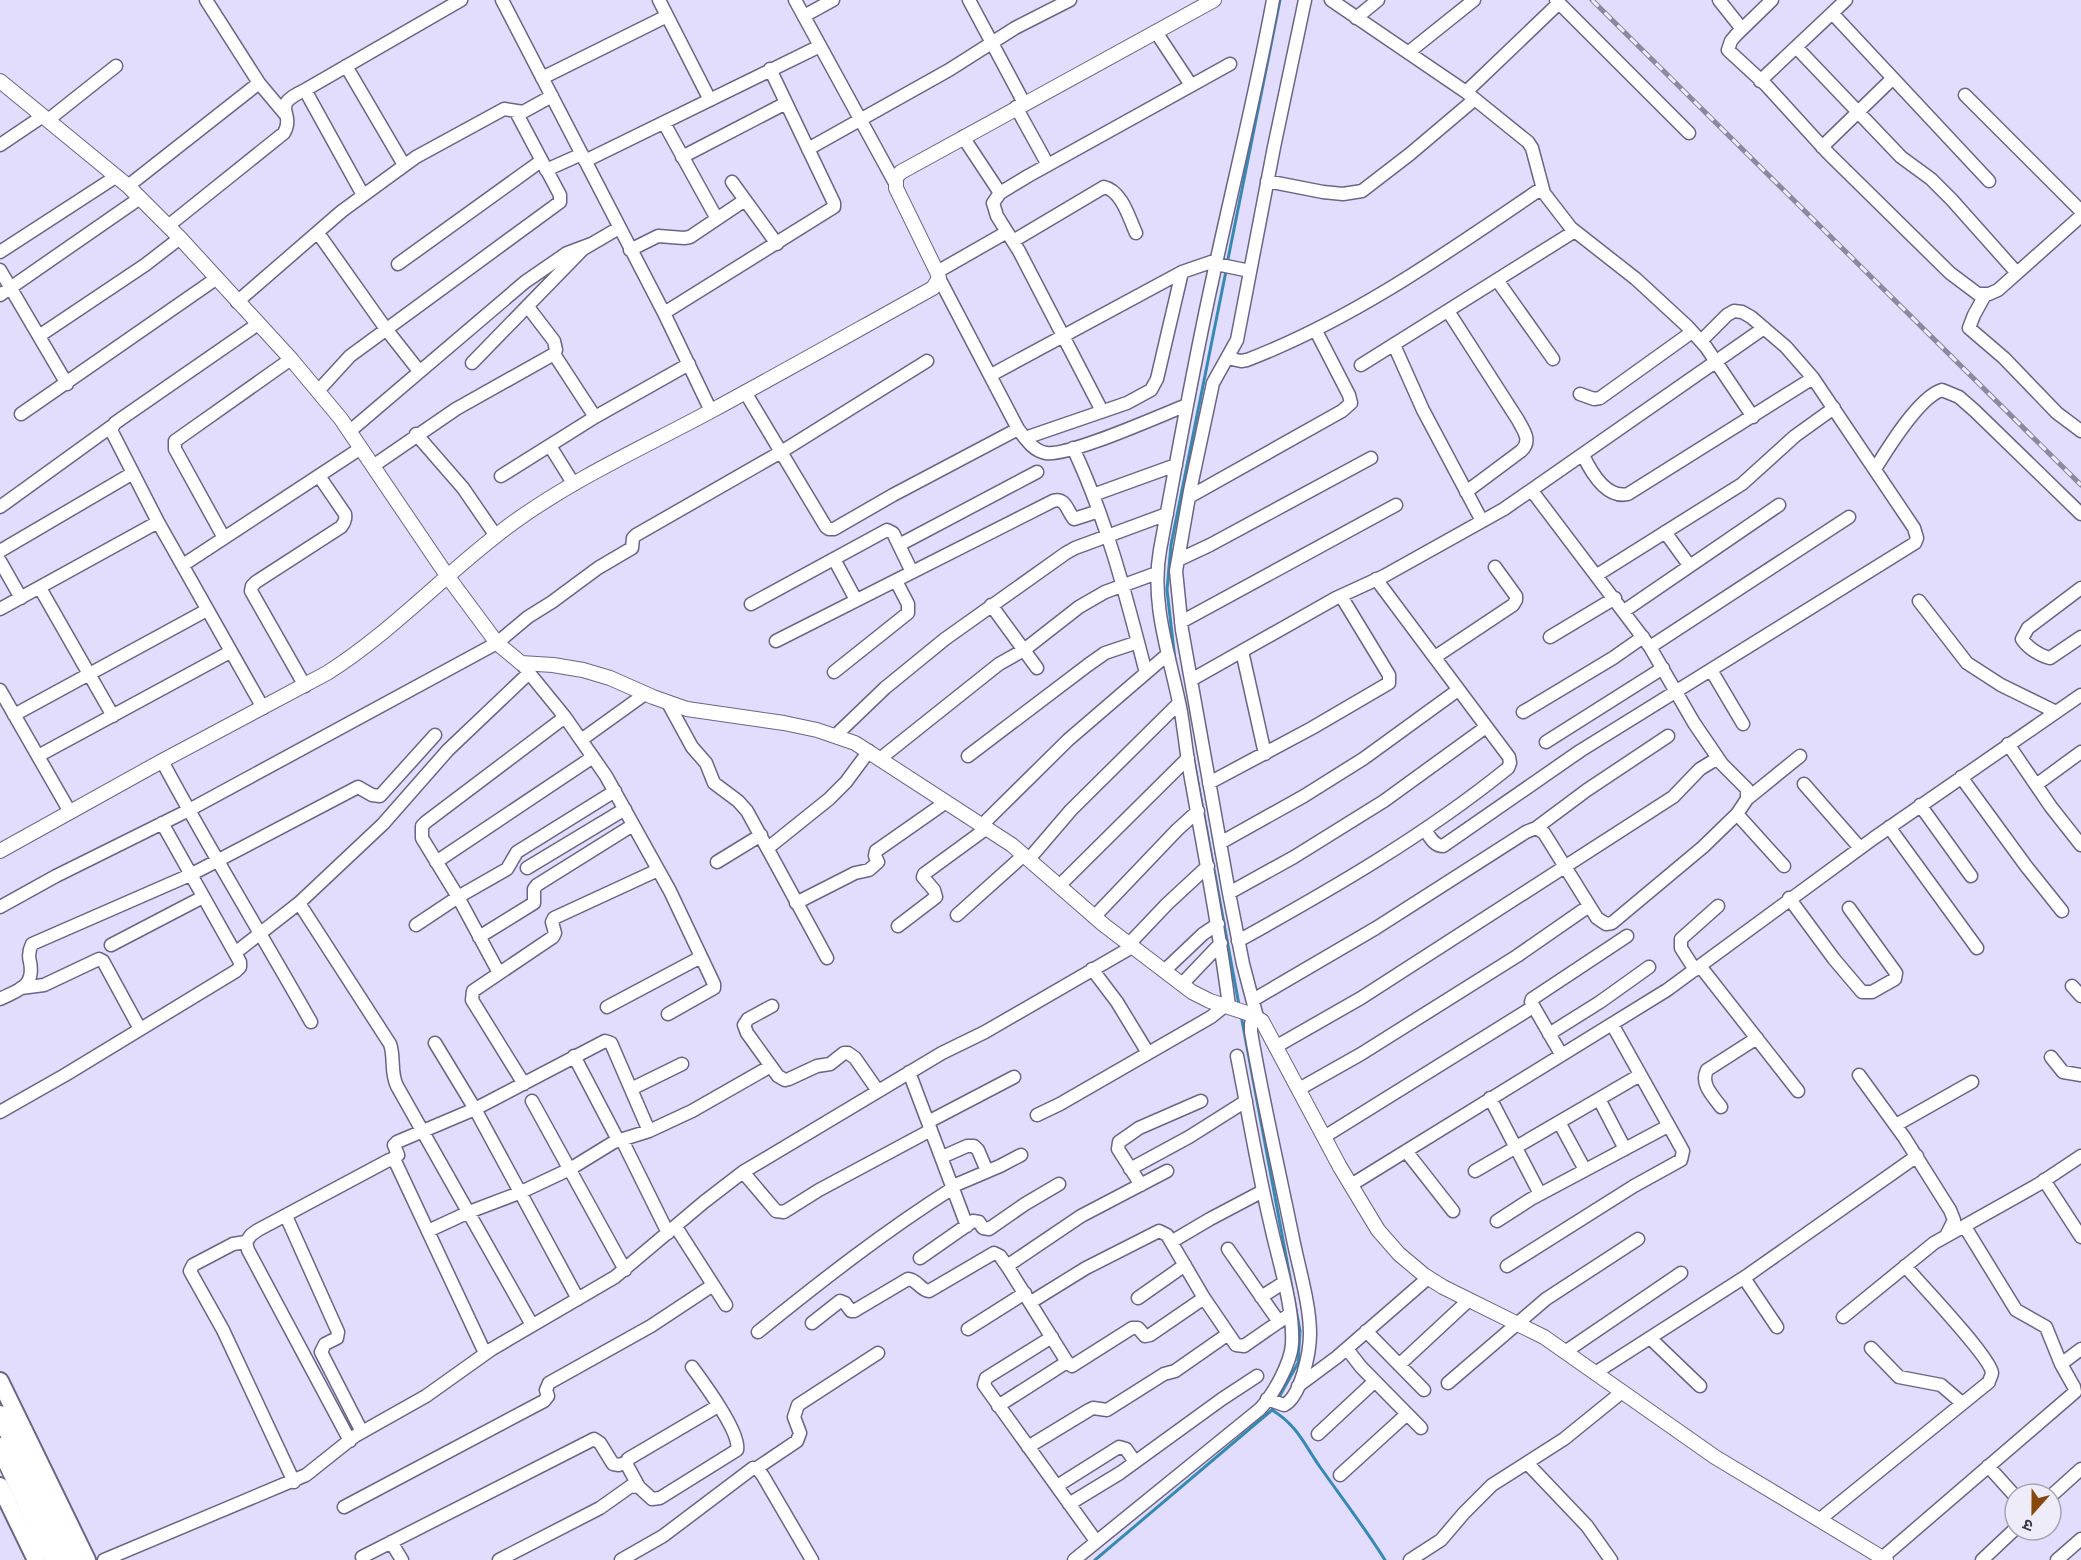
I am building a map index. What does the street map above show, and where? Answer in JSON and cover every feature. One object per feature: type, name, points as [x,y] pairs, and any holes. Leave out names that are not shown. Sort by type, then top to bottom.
[{"type":"main road","points":[[0,1381],[87,1560]]},
{"type":"main road","points":[[0,1415],[72,1560]]},
{"type":"main road","points":[[0,1447],[54,1560]]},
{"type":"main road","points":[[0,1486],[36,1560]]},
{"type":"street","points":[[206,0],[259,83],[285,114]]},
{"type":"street","points":[[502,0],[664,313],[711,411]]},
{"type":"street","points":[[659,0],[710,100]]},
{"type":"street","points":[[795,0],[895,183],[938,275],[1022,434],[1033,447],[1045,453],[1073,448],[1126,430],[1187,405]]},
{"type":"street","points":[[804,16],[833,0]]},
{"type":"street","points":[[969,0],[992,43],[1048,165]]},
{"type":"street","points":[[808,149],[862,120],[992,43],[1048,5],[1070,0]]},
{"type":"street","points":[[895,183],[900,172],[1214,0]]},
{"type":"street","points":[[1229,1006],[1208,866],[1159,606],[1158,558],[1187,405],[1222,264],[1273,0]]},
{"type":"street","points":[[1074,1560],[1260,1409],[1274,1402],[1290,1402],[1308,1356],[1310,1326],[1267,1120],[1251,1027],[1253,1011],[1209,783],[1181,622],[1176,580],[1189,497],[1213,383],[1237,340],[1305,0]]},
{"type":"street","points":[[1330,0],[1471,96],[1528,142],[1532,148],[1542,188],[1548,199],[1575,231],[1636,279],[1696,336],[1753,417]]},
{"type":"street","points":[[1356,18],[1378,0]]},
{"type":"street","points":[[1409,52],[1474,0]]},
{"type":"street","points":[[1719,0],[1742,28]]},
{"type":"street","points":[[1772,0],[1742,28],[1731,41],[1728,50],[1822,147],[1950,273],[1972,291],[1985,295],[1998,290],[2081,216]]},
{"type":"street","points":[[1760,81],[1845,0]]},
{"type":"street","points":[[168,226],[284,133],[286,101],[290,97],[458,1]]},
{"type":"street","points":[[1267,181],[1323,192],[1343,194],[1362,191],[1410,154],[1471,96],[1558,1],[1689,133]]},
{"type":"street","points":[[1832,13],[1989,181]]},
{"type":"street","points":[[542,78],[667,16]]},
{"type":"street","points":[[1156,32],[1191,86]]},
{"type":"street","points":[[398,264],[543,166],[584,158],[664,123],[820,46]]},
{"type":"street","points":[[1796,47],[1901,157],[1931,179],[1947,195],[2017,273]]},
{"type":"street","points":[[1102,411],[994,210],[993,203],[1000,193],[1230,64]]},
{"type":"street","points":[[0,145],[45,118],[116,66]]},
{"type":"street","points":[[346,66],[404,165]]},
{"type":"street","points":[[664,313],[834,207],[770,69]]},
{"type":"street","points":[[1822,147],[1892,79]]},
{"type":"street","points":[[0,81],[128,186],[180,238],[291,359],[350,431],[448,577],[497,643],[525,668],[565,717],[615,791],[658,870],[714,984],[714,988],[668,1014]]},
{"type":"street","points":[[128,186],[259,83]]},
{"type":"street","points":[[305,90],[363,195]]},
{"type":"street","points":[[1965,95],[2081,211]]},
{"type":"street","points":[[237,302],[363,195],[404,165],[430,148],[504,109],[523,112],[552,96]]},
{"type":"street","points":[[682,157],[786,103]]},
{"type":"street","points":[[318,391],[350,356],[557,206],[561,199],[516,112]]},
{"type":"street","points":[[664,123],[717,219]]},
{"type":"street","points":[[963,137],[1000,193]]},
{"type":"street","points":[[0,252],[117,176]]},
{"type":"street","points":[[732,182],[777,244]]},
{"type":"street","points":[[1,849],[304,686],[351,658],[496,536],[573,483],[711,411],[933,288],[938,275],[1104,187],[1110,188],[1119,198],[1136,233]]},
{"type":"street","points":[[1227,358],[1247,360],[1316,331],[1360,308],[1542,188]]},
{"type":"street","points":[[0,295],[140,198]]},
{"type":"street","points":[[630,250],[658,236],[690,237],[745,200]]},
{"type":"street","points":[[472,363],[528,308],[576,256],[591,244],[619,228]]},
{"type":"street","points":[[1361,365],[1575,231]]},
{"type":"street","points":[[318,233],[386,329],[419,371]]},
{"type":"street","points":[[39,336],[145,265],[180,238]]},
{"type":"street","points":[[350,431],[536,274],[567,253],[591,244]]},
{"type":"street","points":[[991,375],[1182,272],[1222,264],[1250,272]]},
{"type":"street","points":[[0,270],[67,384]]},
{"type":"street","points":[[745,392],[826,527],[834,529],[893,495],[1022,434],[1102,411],[1142,396],[1154,386],[1182,272]]},
{"type":"street","points":[[21,414],[217,278]]},
{"type":"street","points":[[1497,280],[1553,359]]},
{"type":"street","points":[[1985,295],[1969,328],[2004,358],[2057,413],[2079,425]]},
{"type":"street","points":[[373,466],[416,434],[456,409],[554,354],[556,350],[554,341],[528,308]]},
{"type":"street","points":[[1425,830],[1438,846],[1443,846],[1580,751],[1915,543],[1917,538],[1914,528],[1813,378],[1786,347],[1742,312],[1734,310],[1600,398],[1594,399],[1580,394]]},
{"type":"street","points":[[1448,311],[1518,420],[1527,439],[1527,444],[1521,451],[1466,492]]},
{"type":"street","points":[[0,507],[258,324]]},
{"type":"street","points":[[1191,680],[1341,596],[1504,509],[1764,328]]},
{"type":"street","points":[[1189,497],[1351,404],[1349,395],[1316,331]]},
{"type":"street","points":[[1394,345],[1423,410],[1482,521]]},
{"type":"street","points":[[554,354],[596,417]]},
{"type":"street","points":[[224,538],[176,449],[175,441],[291,359]]},
{"type":"street","points":[[0,907],[189,810],[497,643],[528,617],[559,598],[598,568],[629,550],[636,535],[781,452],[927,361]]},
{"type":"street","points":[[501,477],[596,417],[689,364]]},
{"type":"street","points":[[1583,455],[1596,479],[1615,494],[1628,494],[1813,378]]},
{"type":"street","points":[[1875,469],[1916,412],[1935,392],[1942,390],[1959,397],[1975,411],[2081,514]]},
{"type":"street","points":[[1597,575],[1742,484],[1795,436],[1834,408]]},
{"type":"street","points":[[112,426],[113,433],[158,522],[263,708]]},
{"type":"street","points":[[416,434],[463,488],[496,536]]},
{"type":"street","points":[[550,446],[573,483]]},
{"type":"street","points":[[183,565],[361,448]]},
{"type":"street","points":[[1073,448],[1099,511],[1124,585],[1146,673]]},
{"type":"street","points":[[1178,560],[1371,458]]},
{"type":"street","points":[[1093,495],[1176,465]]},
{"type":"street","points":[[899,545],[1036,472]]},
{"type":"street","points":[[0,551],[133,473]]},
{"type":"street","points":[[304,686],[251,591],[256,582],[344,523],[345,514],[319,476]]},
{"type":"street","points":[[1532,491],[1646,642],[1694,723],[1719,758],[1747,789],[1747,799]]},
{"type":"street","points":[[776,640],[1053,501],[1063,502],[1074,519],[1099,511]]},
{"type":"street","points":[[1624,611],[1779,505]]},
{"type":"street","points":[[1181,622],[1396,506]]},
{"type":"street","points":[[836,735],[910,667],[991,605],[1066,553],[1167,514]]},
{"type":"street","points":[[1523,712],[1613,658],[1646,642],[1849,517]]},
{"type":"street","points":[[0,609],[158,522]]},
{"type":"street","points":[[751,604],[887,530],[893,533],[912,572]]},
{"type":"street","points":[[1665,532],[1689,566]]},
{"type":"street","points":[[834,559],[856,600]]},
{"type":"street","points":[[0,561],[21,598]]},
{"type":"street","points":[[1436,657],[1514,605],[1516,596],[1495,567]]},
{"type":"street","points":[[768,848],[829,799],[875,754],[999,664],[1024,650],[1091,599],[1158,573]]},
{"type":"street","points":[[1238,941],[1316,897],[1425,830],[1508,768],[1510,763],[1509,758],[1436,657],[1376,579]]},
{"type":"street","points":[[834,672],[909,613],[908,604],[896,581]]},
{"type":"street","points":[[40,588],[113,716]]},
{"type":"street","points":[[2081,588],[2028,628],[2022,639],[2024,643],[2044,657],[2050,658],[2081,637]]},
{"type":"street","points":[[1209,783],[1347,708],[1390,680],[1375,650],[1341,596]]},
{"type":"street","points":[[1550,637],[1615,598]]},
{"type":"street","points":[[1919,601],[1967,663],[2001,685],[2056,712]]},
{"type":"street","points":[[991,605],[1037,668]]},
{"type":"street","points":[[14,714],[207,610]]},
{"type":"street","points":[[968,756],[1105,653],[1138,642]]},
{"type":"street","points":[[1242,651],[1264,754]]},
{"type":"street","points":[[38,756],[230,652]]},
{"type":"street","points":[[898,926],[936,897],[934,890],[923,877],[924,874],[984,827],[1068,740],[1168,654]]},
{"type":"street","points":[[236,954],[299,903],[394,813],[448,750],[525,668],[553,665],[583,670],[610,678],[687,709],[784,723],[836,735],[875,754],[1026,857],[1094,917],[1182,984],[1202,997],[1253,1011],[1268,1029],[1324,1137],[1386,1240],[1428,1278],[1544,1337],[1715,1457],[1878,1558],[2075,1392],[2046,1326],[2016,1310],[1965,1227]]},
{"type":"street","points":[[1546,742],[1663,668]]},
{"type":"street","points":[[1711,670],[1743,724]]},
{"type":"street","points":[[0,690],[70,812]]},
{"type":"street","points":[[1220,843],[1304,796],[1363,759],[1458,690]]},
{"type":"street","points":[[581,740],[645,694]]},
{"type":"street","points":[[1351,1185],[1667,990],[1789,898],[2081,695]]},
{"type":"street","points":[[668,703],[692,747],[706,763],[714,783],[743,807],[761,835],[826,958]]},
{"type":"street","points":[[957,915],[1026,857],[1179,704]]},
{"type":"street","points":[[499,973],[458,897],[422,838],[422,826],[565,717]]},
{"type":"street","points":[[1229,893],[1294,857],[1384,801],[1486,727]]},
{"type":"street","points":[[380,796],[435,735]]},
{"type":"street","points":[[1253,1011],[1376,928],[1526,832],[1536,828],[1587,790],[1668,736]]},
{"type":"street","points":[[2008,744],[2081,845]]},
{"type":"street","points":[[2036,785],[2081,752]]},
{"type":"street","points":[[1536,828],[1544,833],[1602,923],[1612,923],[1702,847],[1737,814],[1747,799],[1800,756]]},
{"type":"street","points":[[436,862],[593,757]]},
{"type":"street","points":[[1060,885],[1188,758]]},
{"type":"street","points":[[1277,1046],[1361,998],[1673,797],[1700,769],[1719,758]]},
{"type":"street","points":[[162,761],[311,1022]]},
{"type":"street","points":[[1960,777],[2062,911]]},
{"type":"street","points":[[1804,784],[1860,848]]},
{"type":"street","points":[[0,999],[28,983],[32,976],[28,956],[32,944],[190,875],[358,787],[372,795],[380,796],[394,813]]},
{"type":"street","points":[[416,925],[458,897],[507,869],[517,852],[615,791]]},
{"type":"street","points":[[796,903],[855,873],[876,866],[878,862],[875,856],[876,851],[946,802]]},
{"type":"street","points":[[1920,805],[1971,876]]},
{"type":"street","points":[[527,868],[625,809]]},
{"type":"street","points":[[1094,917],[1198,811]]},
{"type":"street","points":[[1737,814],[1784,866]]},
{"type":"street","points":[[0,1112],[236,971],[240,966],[236,954],[162,823]]},
{"type":"street","points":[[479,937],[534,903],[534,889],[537,885],[633,825]]},
{"type":"street","points":[[1889,827],[1977,948]]},
{"type":"street","points":[[717,862],[761,835]]},
{"type":"street","points":[[104,1560],[294,1482],[315,1469],[362,1432],[426,1396],[485,1353],[625,1270],[743,1172],[909,1072],[985,1032],[1131,946],[1167,904],[1208,866]]},
{"type":"street","points":[[524,1084],[472,1000],[473,991],[553,937],[554,918],[658,870]]},
{"type":"street","points":[[111,945],[203,897]]},
{"type":"street","points":[[1789,898],[1848,976],[1863,992],[1872,992],[1894,979],[1896,973],[1849,908]]},
{"type":"street","points":[[299,903],[390,1044],[393,1079],[532,1325]]},
{"type":"street","points":[[1299,1089],[1362,1054],[1517,956],[1589,906]]},
{"type":"street","points":[[1718,906],[1685,934],[1681,939],[1681,948],[1757,1038],[1798,1091]]},
{"type":"street","points":[[1164,971],[1203,934],[1218,924]]},
{"type":"street","points":[[1562,1054],[1531,1002],[1534,997],[1627,936]]},
{"type":"street","points":[[1182,984],[1221,943]]},
{"type":"street","points":[[607,1007],[701,957]]},
{"type":"street","points":[[21,988],[44,985],[99,959],[103,962],[140,1029]]},
{"type":"street","points":[[1549,1034],[1649,968]]},
{"type":"street","points":[[1092,969],[1117,1002],[1148,1053]]},
{"type":"street","points":[[2072,986],[2081,996]]},
{"type":"street","points":[[772,1006],[748,1019],[744,1025],[747,1033],[778,1076],[785,1080],[817,1066],[830,1064],[844,1053],[848,1053],[855,1058],[878,1091]]},
{"type":"street","points":[[1036,1115],[1060,1104],[1229,1006]]},
{"type":"street","points":[[1324,1137],[1533,1007]]},
{"type":"street","points":[[1508,1266],[1634,1186],[1681,1160],[1683,1156],[1683,1151],[1612,1024]]},
{"type":"street","points":[[1721,1107],[1704,1082],[1707,1070],[1757,1038]]},
{"type":"street","points":[[350,1441],[248,1250],[246,1242],[251,1235],[392,1159],[398,1155],[395,1144],[475,1109],[605,1041],[609,1041],[650,1131]]},
{"type":"street","points":[[435,1043],[475,1109],[578,1299]]},
{"type":"street","points":[[574,1056],[672,1230],[726,1305]]},
{"type":"street","points":[[1237,1056],[1290,1314],[1291,1352],[1274,1402]]},
{"type":"street","points":[[2051,1057],[2063,1072],[2081,1075]]},
{"type":"street","points":[[631,1089],[682,1064]]},
{"type":"street","points":[[428,1231],[519,1193],[620,1140],[650,1131],[740,1086],[771,1066]]},
{"type":"street","points":[[909,1072],[967,1226]]},
{"type":"street","points":[[1859,1075],[1917,1156],[1953,1216],[1953,1224],[1947,1234]]},
{"type":"street","points":[[1475,1171],[1640,1076]]},
{"type":"street","points":[[743,1172],[776,1211],[784,1212],[1014,1077]]},
{"type":"street","points":[[1896,1125],[1972,1082]]},
{"type":"street","points":[[1490,1098],[1540,1194]]},
{"type":"street","points":[[1599,1099],[1625,1149]]},
{"type":"street","points":[[532,1101],[625,1270]]},
{"type":"street","points":[[1141,1185],[1118,1149],[1119,1142],[1139,1128],[1201,1101]]},
{"type":"street","points":[[1130,1169],[1189,1137],[1246,1101]]},
{"type":"street","points":[[1559,1122],[1585,1170]]},
{"type":"street","points":[[1497,1221],[1540,1194],[1668,1126]]},
{"type":"street","points":[[942,1156],[974,1146],[987,1171]]},
{"type":"street","points":[[1406,1151],[1453,1211]]},
{"type":"street","points":[[758,1332],[857,1254],[953,1187],[1021,1155]]},
{"type":"street","points":[[1595,1373],[1744,1278],[1917,1156]]},
{"type":"street","points":[[1843,1317],[1947,1234],[1965,1227],[2081,1156]]},
{"type":"street","points":[[392,1159],[398,1164],[485,1353]]},
{"type":"street","points":[[1007,1266],[1082,1216],[1167,1171]]},
{"type":"street","points":[[2044,1180],[2081,1237]]},
{"type":"street","points":[[920,1258],[976,1221],[983,1228],[988,1229],[1059,1184]]},
{"type":"street","points":[[1171,1242],[1263,1191]]},
{"type":"street","points":[[286,1216],[338,1332],[337,1338],[325,1344],[321,1352],[362,1432]]},
{"type":"street","points":[[969,1329],[1158,1231],[1167,1234],[1204,1298],[1236,1345],[1244,1346],[1290,1314]]},
{"type":"street","points":[[1448,1383],[1546,1299],[1638,1239]]},
{"type":"street","points":[[246,1242],[238,1242],[193,1265],[190,1272],[223,1330],[294,1482]]},
{"type":"street","points":[[1228,1248],[1279,1322]]},
{"type":"street","points":[[812,1323],[840,1301],[854,1311],[908,1279],[917,1282],[929,1291],[997,1253],[1067,1362],[1072,1366],[1135,1327],[1147,1336],[1204,1298]]},
{"type":"street","points":[[1138,1298],[1185,1265]]},
{"type":"street","points":[[1819,1520],[1989,1382],[1992,1372],[1987,1362],[1905,1266]]},
{"type":"street","points":[[1565,1352],[1681,1273]]},
{"type":"street","points":[[1298,1386],[1347,1349],[1428,1278]]},
{"type":"street","points":[[1744,1278],[1777,1327]]},
{"type":"street","points":[[1261,1297],[1283,1283]]},
{"type":"street","points":[[344,1507],[544,1401],[548,1396],[546,1390],[549,1383],[651,1326],[713,1285]]},
{"type":"street","points":[[1399,1365],[1469,1300]]},
{"type":"street","points":[[1366,1331],[1424,1390]]},
{"type":"street","points":[[1028,1447],[1093,1408],[1107,1410],[1164,1374],[1175,1371],[1228,1334]]},
{"type":"street","points":[[1052,1337],[986,1378],[985,1389],[1096,1541]]},
{"type":"street","points":[[1650,1338],[1700,1386]]},
{"type":"street","points":[[1871,1348],[1899,1377],[1941,1385],[1962,1403]]},
{"type":"street","points":[[1347,1349],[1421,1428]]},
{"type":"street","points":[[2061,1364],[2081,1350]]},
{"type":"street","points":[[621,1560],[670,1532],[748,1470],[757,1468],[797,1441],[800,1433],[794,1417],[798,1406],[878,1353]]},
{"type":"street","points":[[998,1406],[1067,1362]]},
{"type":"street","points":[[627,1461],[639,1487],[651,1499],[660,1498],[736,1450],[738,1443],[734,1433],[692,1367]]},
{"type":"street","points":[[1069,1504],[1135,1462],[1221,1399],[1257,1376]]},
{"type":"street","points":[[1318,1434],[1375,1381]]},
{"type":"street","points":[[1410,1560],[1441,1540],[1492,1485],[1586,1422],[1622,1392]]},
{"type":"street","points":[[362,1557],[594,1439],[600,1443],[613,1464],[619,1465],[718,1406]]},
{"type":"street","points":[[1340,1475],[1407,1414]]},
{"type":"street","points":[[1057,1486],[1117,1448],[1126,1449],[1135,1462]]},
{"type":"street","points":[[1527,1463],[1587,1526],[1611,1560]]},
{"type":"street","points":[[1988,1466],[2003,1483]]},
{"type":"street","points":[[757,1468],[812,1560]]},
{"type":"street","points":[[2063,1485],[2081,1469]]},
{"type":"street","points":[[508,1558],[600,1508],[631,1486],[639,1487]]},
{"type":"street","points":[[2057,1560],[2081,1539]]},
{"type":"street","points":[[1982,1560],[2003,1540]]},
{"type":"street","points":[[391,1542],[402,1560]]},
{"type":"waterway","points":[[1227,264],[1280,0]]},
{"type":"waterway","points":[[1175,660],[1167,590],[1171,545],[1226,271]]},
{"type":"waterway","points":[[1194,761],[1239,1005]]},
{"type":"waterway","points":[[1241,1015],[1300,1331],[1298,1363],[1278,1399]]},
{"type":"waterway","points":[[1095,1560],[1272,1410],[1275,1405]]},
{"type":"waterway","points":[[1272,1410],[1288,1422],[1299,1436],[1385,1560]]},
{"type":"railway","points":[[1592,0],[2081,485]]}]
